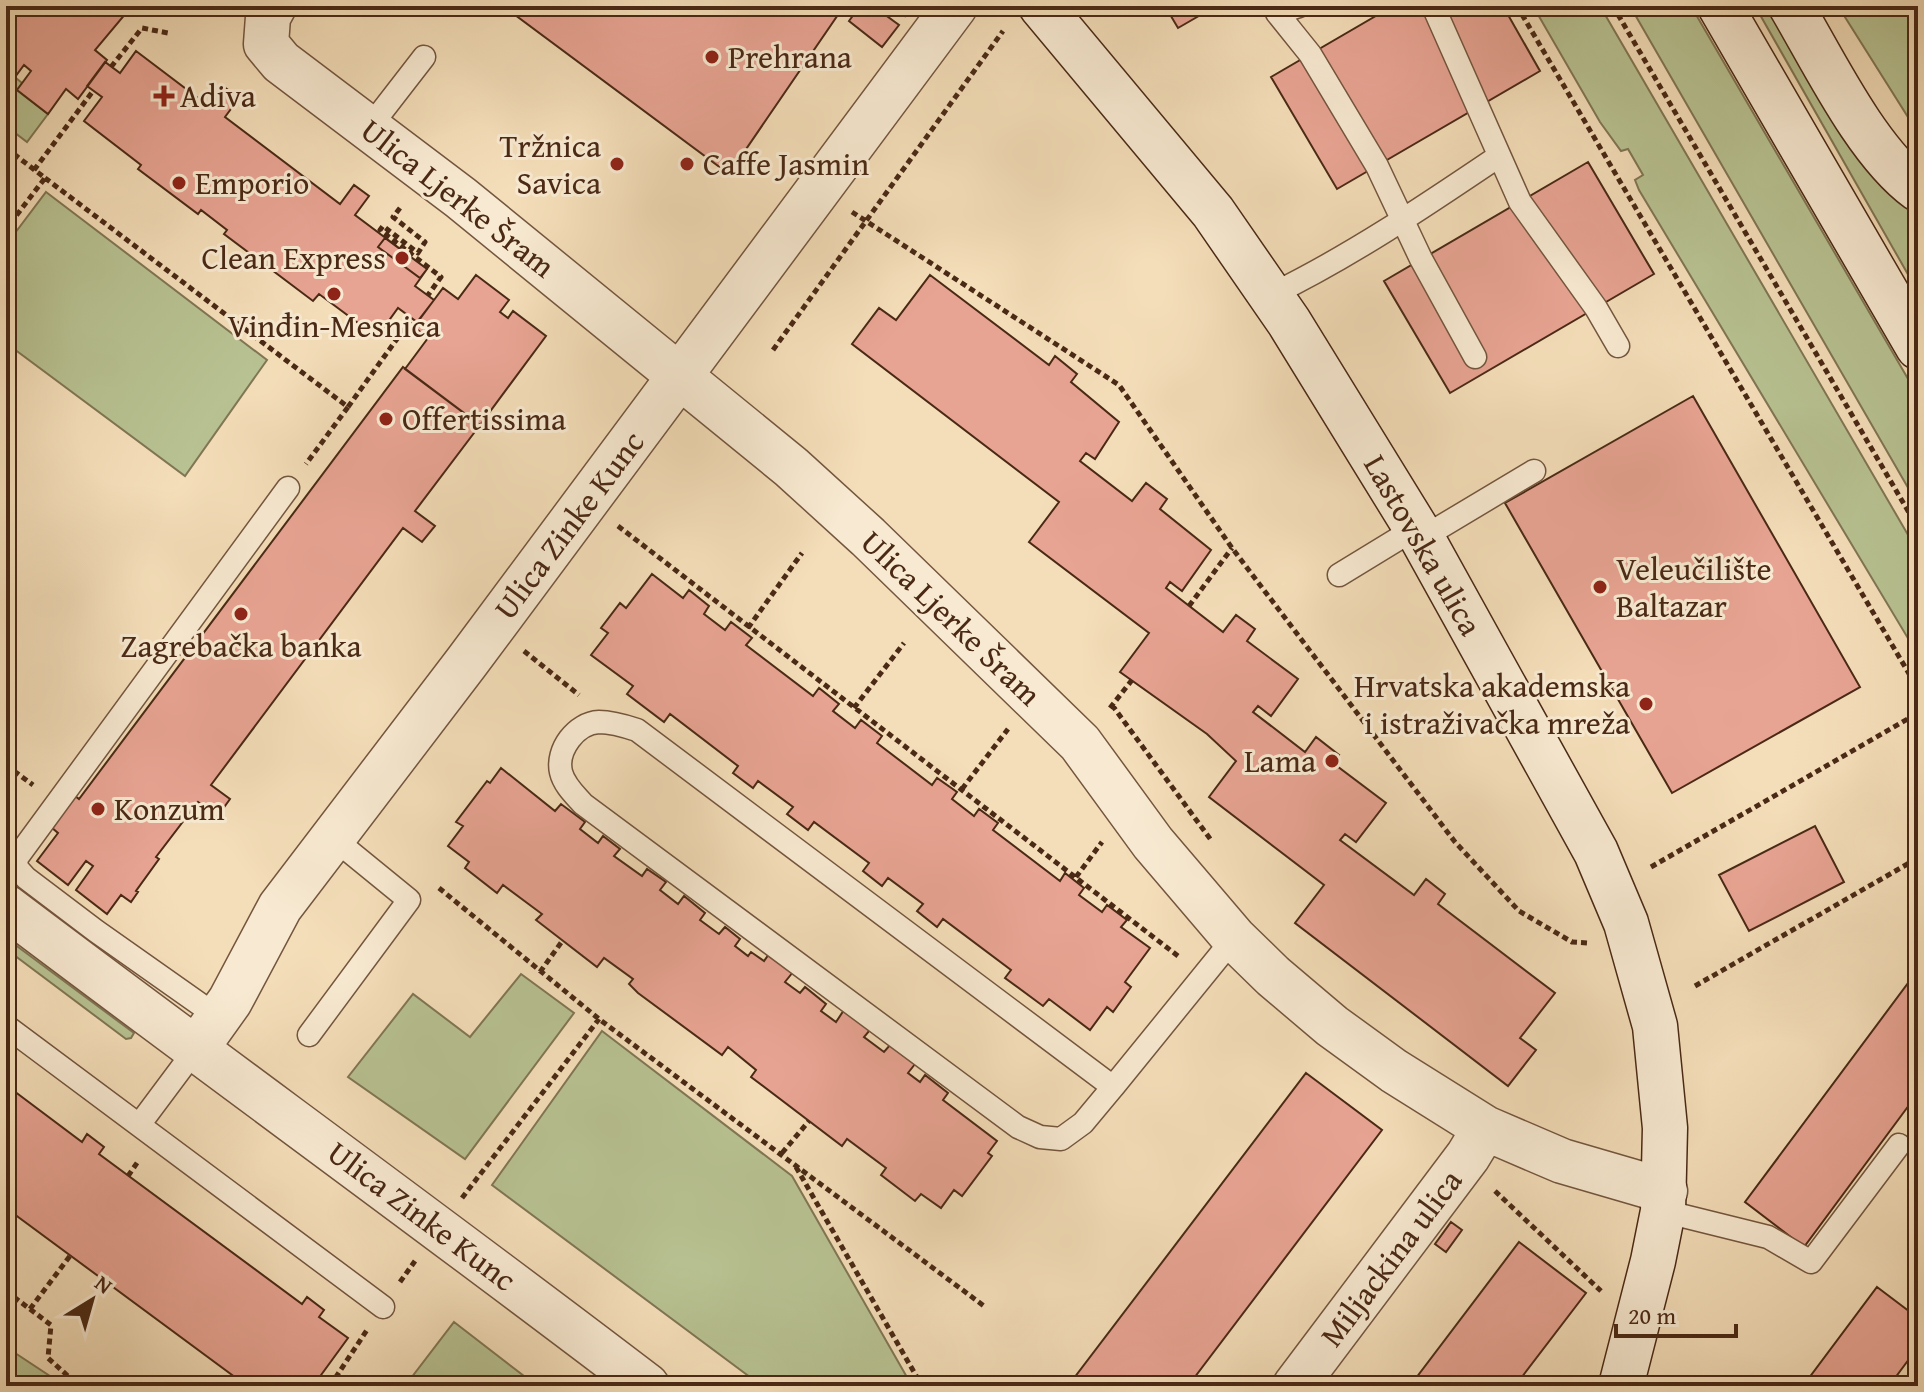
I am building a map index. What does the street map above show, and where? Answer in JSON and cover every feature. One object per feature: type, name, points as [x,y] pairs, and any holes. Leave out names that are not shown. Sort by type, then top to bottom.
[{"type":"street","name":"Ulica Ljerke Šram","points":[[274,6],[268,17],[266,44],[281,62],[473,208],[791,467],[868,537],[1080,743],[1153,843],[1234,938],[1273,976],[1332,1026],[1394,1071],[1485,1128],[1664,1201]]},
{"type":"street","name":"Ulica Zinke Kunc","points":[[206,1034],[230,1001],[280,907],[955,6]]},
{"type":"street","name":"Lastovska ulica","points":[[1041,6],[1213,212],[1271,295],[1419,533],[1596,852],[1626,923],[1655,1026],[1663,1091],[1664,1201],[1653,1261],[1621,1386]]},
{"type":"street","points":[[1720,6],[1918,347]]},
{"type":"street","points":[[1791,6],[1865,129],[1888,162],[1918,189]]},
{"type":"street","name":"Ulica Zinke Kunc","points":[[6,907],[206,1034],[439,1227],[647,1386]]},
{"type":"street","name":"Miljackina ulica","points":[[1295,1386],[1468,1156],[1485,1128]]},
{"type":"lane","points":[[1299,6],[1277,13],[1310,54],[1377,166],[1475,357]]},
{"type":"lane","points":[[1433,6],[1520,202],[1596,308],[1618,346]]},
{"type":"lane","points":[[369,128],[424,57]]},
{"type":"lane","points":[[1271,295],[1403,221],[1499,156]]},
{"type":"lane","points":[[1339,575],[1534,471]]},
{"type":"lane","points":[[139,1125],[206,1034],[96,931],[26,878],[17,868],[16,859],[288,488]]},
{"type":"lane","points":[[1113,1087],[637,730],[597,722],[581,727],[569,740],[561,754],[561,772],[568,787],[583,804],[1007,1120],[1040,1137],[1061,1139],[1083,1123],[1113,1087],[1234,938]]},
{"type":"lane","points":[[309,1035],[409,900],[333,838]]},
{"type":"lane","points":[[6,1026],[383,1307]]},
{"type":"lane","points":[[1664,1201],[1768,1237],[1811,1262],[1899,1145]]},
{"type":"path","points":[[1517,6],[1918,689]]},
{"type":"path","points":[[1613,6],[1918,528]]},
{"type":"path","points":[[111,67],[142,28],[168,33]]},
{"type":"path","points":[[773,350],[1003,31]]},
{"type":"path","points":[[34,170],[93,91]]},
{"type":"path","points":[[6,148],[348,407]]},
{"type":"path","points":[[6,229],[45,178]]},
{"type":"path","points":[[400,208],[393,217],[425,242],[418,253],[383,226],[380,230],[441,277],[428,295]]},
{"type":"path","points":[[866,223],[1119,385],[1232,548],[1409,783],[1494,886],[1519,911],[1546,929],[1572,942],[1594,943]]},
{"type":"path","points":[[288,488],[412,318]]},
{"type":"path","points":[[618,525],[1180,958]]},
{"type":"path","points":[[1189,606],[1232,548]]},
{"type":"path","points":[[748,628],[802,553]]},
{"type":"path","points":[[854,708],[904,643]]},
{"type":"path","points":[[520,648],[577,692],[597,722]]},
{"type":"path","points":[[1103,716],[1132,680]]},
{"type":"path","points":[[1112,705],[1214,845]]},
{"type":"path","points":[[1651,867],[1918,713]]},
{"type":"path","points":[[962,789],[1015,719]]},
{"type":"path","points":[[1076,877],[1103,840]]},
{"type":"path","points":[[1695,986],[1918,858]]},
{"type":"path","points":[[429,880],[599,1019],[984,1306]]},
{"type":"path","points":[[540,972],[563,940]]},
{"type":"path","points":[[458,1202],[599,1019]]},
{"type":"path","points":[[782,1153],[809,1121]]},
{"type":"path","points":[[794,1162],[922,1386]]},
{"type":"path","points":[[1490,1185],[1602,1292]]},
{"type":"path","points":[[30,1309],[70,1256]]},
{"type":"path","points":[[6,1291],[51,1325],[48,1358],[79,1386]]},
{"type":"green space","points":[[1533,6],[1600,6],[1918,552],[1918,655],[1639,190],[1635,180],[1643,175],[1628,149],[1621,151],[1600,122]]},
{"type":"green space","points":[[1630,6],[1691,6],[1918,396],[1918,505]]},
{"type":"green space","points":[[1755,6],[1768,6],[1857,153],[1878,182],[1918,214],[1918,292]]},
{"type":"green space","points":[[1838,6],[1918,6],[1918,133]]},
{"type":"green space","points":[[6,70],[22,83],[17,90],[48,114],[27,142],[6,126]]},
{"type":"green space","points":[[46,192],[267,360],[185,476],[6,343],[6,245]]},
{"type":"green space","points":[[6,938],[134,1033],[131,1038],[126,1039],[6,949]]},
{"type":"green space","points":[[521,974],[574,1013],[465,1159],[348,1077],[413,994],[470,1037]]},
{"type":"green space","points":[[602,1031],[792,1176],[912,1386],[762,1386],[492,1185]]},
{"type":"green space","points":[[454,1322],[537,1386],[405,1386]]},
{"type":"green space","points":[[6,1347],[65,1386],[6,1386]]},
{"type":"building","points":[[6,6],[132,6],[95,50],[107,60],[78,99],[66,89],[48,114],[17,90],[31,71],[24,65],[15,77],[6,70]]},
{"type":"building","points":[[503,6],[844,6],[729,174]]},
{"type":"building","points":[[860,6],[873,6],[899,25],[882,47],[849,21]]},
{"type":"building","points":[[892,6],[912,6],[905,16]]},
{"type":"building","points":[[1165,6],[1216,6],[1178,28]]},
{"type":"building","points":[[1393,6],[1503,6],[1540,71],[1337,189],[1271,77]]},
{"type":"building","points":[[136,51],[210,107],[224,87],[239,98],[225,117],[340,204],[354,185],[369,196],[355,215],[427,269],[415,286],[434,300],[417,322],[398,308],[377,337],[319,294],[313,301],[224,234],[227,230],[201,210],[198,214],[138,169],[141,165],[84,121],[102,97],[87,86],[105,62],[120,73]]},
{"type":"building","points":[[1588,162],[1654,274],[1450,393],[1384,281]]},
{"type":"building","name":"Clean Express","points":[[385,238],[427,269],[420,278],[378,247]]},
{"type":"building","points":[[476,275],[509,300],[500,312],[508,318],[513,311],[546,336],[480,425],[405,369],[428,338],[414,327],[443,288],[458,299]]},
{"type":"building","points":[[930,275],[1049,365],[1055,356],[1077,374],[1071,382],[1119,422],[1095,459],[1086,453],[1080,461],[1132,501],[1146,483],[1167,499],[1160,509],[1211,550],[1182,591],[1170,582],[1166,588],[1223,632],[1236,615],[1255,629],[1247,641],[1298,679],[1271,716],[1258,706],[1253,712],[1305,752],[1316,737],[1339,755],[1333,763],[1386,803],[1356,842],[1345,834],[1340,840],[1414,895],[1426,879],[1445,894],[1438,904],[1555,993],[1520,1038],[1536,1050],[1508,1086],[1295,923],[1324,885],[1209,797],[1236,761],[1207,734],[1120,672],[1149,633],[1029,542],[1059,502],[852,344],[879,308],[896,320]]},
{"type":"building","points":[[403,367],[480,425],[415,511],[435,526],[422,542],[403,528],[211,785],[230,799],[217,817],[198,802],[156,857],[159,859],[131,902],[121,895],[107,914],[76,890],[93,866],[86,861],[68,885],[37,861],[58,833],[51,827],[75,796],[79,799]]},
{"type":"building","points":[[1693,396],[1860,687],[1672,793],[1505,503]]},
{"type":"building","points":[[652,574],[683,598],[689,590],[709,606],[704,614],[725,630],[731,622],[752,638],[746,645],[813,696],[819,688],[839,704],[833,711],[855,728],[861,720],[882,736],[877,743],[932,785],[937,778],[957,792],[952,799],[974,816],[979,809],[998,823],[993,830],[1060,881],[1065,873],[1084,888],[1079,895],[1102,912],[1107,905],[1127,920],[1121,927],[1150,948],[1125,982],[1131,987],[1113,1012],[1107,1007],[1090,1030],[1049,999],[1043,1006],[1005,978],[1011,970],[943,919],[937,927],[917,911],[923,904],[888,878],[882,886],[863,871],[869,863],[814,822],[808,830],[787,814],[793,807],[758,781],[753,788],[733,773],[738,766],[670,714],[664,722],[627,694],[633,686],[591,655],[608,633],[601,628],[620,603],[626,608]]},
{"type":"building","points":[[501,768],[555,811],[561,804],[585,822],[580,829],[598,843],[603,836],[620,849],[614,856],[642,876],[647,869],[666,882],[660,890],[678,904],[684,896],[705,913],[700,920],[719,934],[725,927],[740,939],[735,946],[748,956],[751,952],[764,961],[769,954],[793,972],[785,982],[800,993],[805,987],[826,1004],[821,1011],[836,1022],[844,1010],[870,1030],[864,1037],[884,1052],[890,1045],[915,1064],[908,1073],[920,1082],[925,1075],[948,1093],[943,1100],[997,1141],[988,1153],[992,1156],[962,1196],[954,1190],[941,1208],[921,1194],[915,1201],[881,1175],[886,1168],[847,1139],[842,1146],[751,1077],[756,1070],[728,1047],[722,1055],[638,993],[629,984],[633,979],[604,958],[597,967],[536,920],[542,914],[503,885],[497,893],[465,868],[469,862],[448,846],[463,826],[456,822],[487,781],[490,783]]},
{"type":"building","points":[[1815,826],[1844,882],[1749,931],[1719,875]]},
{"type":"building","points":[[1917,971],[1918,1093],[1804,1247],[1745,1202]]},
{"type":"building","points":[[1306,1073],[1382,1130],[1188,1386],[1068,1386]]},
{"type":"building","points":[[6,1085],[82,1142],[87,1134],[104,1147],[99,1154],[302,1304],[307,1297],[324,1310],[319,1317],[348,1338],[313,1386],[247,1386],[6,1208]]},
{"type":"building","points":[[1451,1222],[1462,1230],[1446,1252],[1435,1244]]},
{"type":"building","points":[[1519,1242],[1586,1293],[1515,1386],[1410,1386]]},
{"type":"building","points":[[1877,1287],[1918,1318],[1918,1347],[1889,1386],[1803,1386]]},
{"type":"place","name":"Prehrana","points":[[712,57]]},
{"type":"place","name":"Adiva","points":[[164,96]]},
{"type":"place","name":"Tržnica Savica","points":[[617,164]]},
{"type":"place","name":"Caffe Jasmin","points":[[687,164]]},
{"type":"place","name":"Emporio","points":[[179,183]]},
{"type":"place","name":"Clean Express","points":[[402,258]]},
{"type":"place","name":"Vinđin-Mesnica","points":[[334,294]]},
{"type":"place","name":"Offertissima","points":[[386,419]]},
{"type":"place","name":"Veleučilište Baltazar","points":[[1600,587]]},
{"type":"place","name":"Zagrebačka banka","points":[[241,614]]},
{"type":"place","name":"Hrvatska akademska i istraživačka mreža","points":[[1646,704]]},
{"type":"place","name":"Lama","points":[[1332,761]]},
{"type":"place","name":"Konzum","points":[[98,809]]}]
